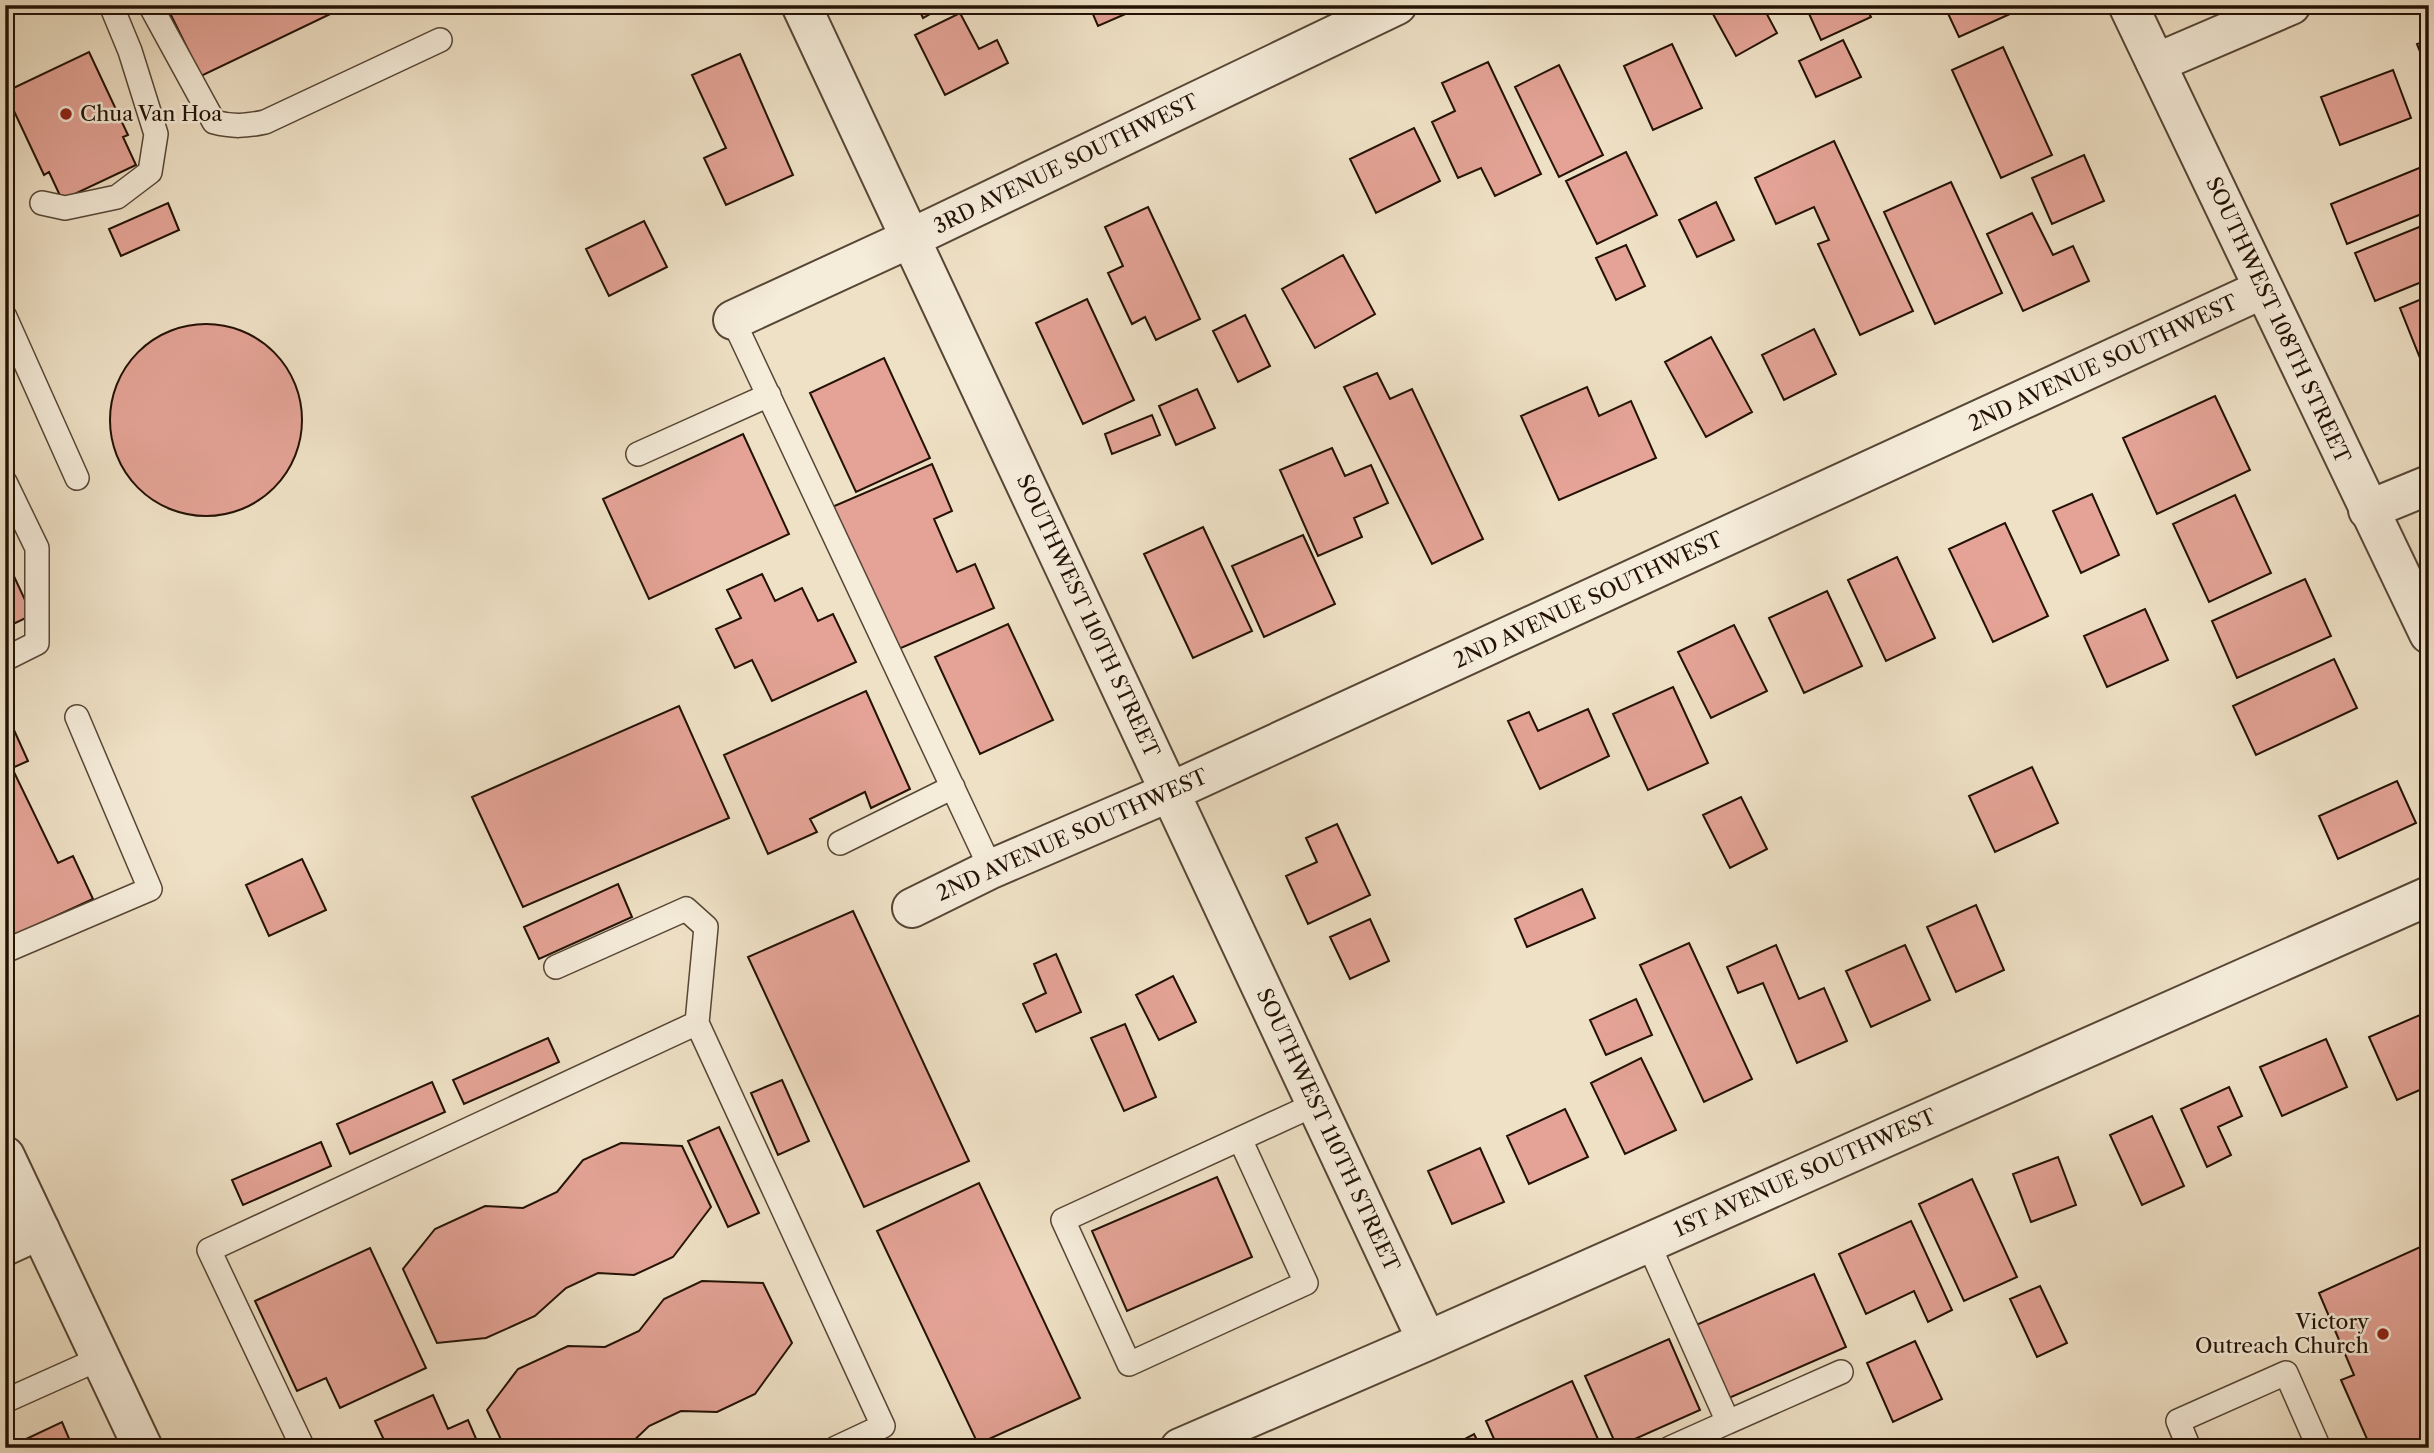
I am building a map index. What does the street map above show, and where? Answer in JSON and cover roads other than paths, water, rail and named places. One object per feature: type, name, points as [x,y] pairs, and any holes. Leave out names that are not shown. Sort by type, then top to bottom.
[{"type":"street","name":"SOUTHWEST 110TH STREET","points":[[801,5],[1427,1341]]},
{"type":"street","name":"3RD AVENUE SOUTHWEST","points":[[733,320],[911,238],[1397,5]]},
{"type":"street","name":"SOUTHWEST 108TH STREET","points":[[2128,5],[2429,634]]},
{"type":"street","points":[[2155,62],[2291,5]]},
{"type":"street","name":"2ND AVENUE SOUTHWEST","points":[[912,908],[991,869],[1170,792],[2263,289]]},
{"type":"street","points":[[2368,510],[2429,485]]},
{"type":"street","name":"1ST AVENUE SOUTHWEST","points":[[1181,1448],[1236,1437],[1427,1341],[2429,896]]},
{"type":"street","points":[[5,1156],[143,1448]]},
{"type":"street","points":[[5,1246],[40,1230]]},
{"type":"lane","points":[[42,203],[65,208],[117,197],[150,172],[156,134],[130,51],[111,5]]},
{"type":"lane","points":[[150,5],[214,122],[230,126],[244,127],[265,122],[440,40]]},
{"type":"lane","points":[[5,317],[77,478]]},
{"type":"lane","points":[[733,320],[991,869]]},
{"type":"lane","points":[[639,454],[769,395]]},
{"type":"lane","points":[[5,482],[10,505],[37,548],[37,643],[5,659]]},
{"type":"lane","points":[[5,951],[150,889],[76,717]]},
{"type":"lane","points":[[840,843],[953,787]]},
{"type":"lane","points":[[556,967],[686,909],[706,927],[697,1023],[883,1426],[836,1448]]},
{"type":"lane","points":[[303,1448],[209,1250],[697,1023]]},
{"type":"lane","points":[[1240,1139],[1306,1283],[1129,1364],[1063,1220],[1316,1104]]},
{"type":"lane","points":[[1648,1243],[1728,1422]]},
{"type":"lane","points":[[5,1401],[101,1358]]},
{"type":"lane","points":[[1670,1448],[1841,1372]]},
{"type":"lane","points":[[2189,1448],[2178,1421],[2286,1373],[2319,1448]]},
{"type":"place","name":"Chua Van Hoa","points":[[66,114]]},
{"type":"place","name":"Victory Outreach Church","points":[[2383,1334]]}]
